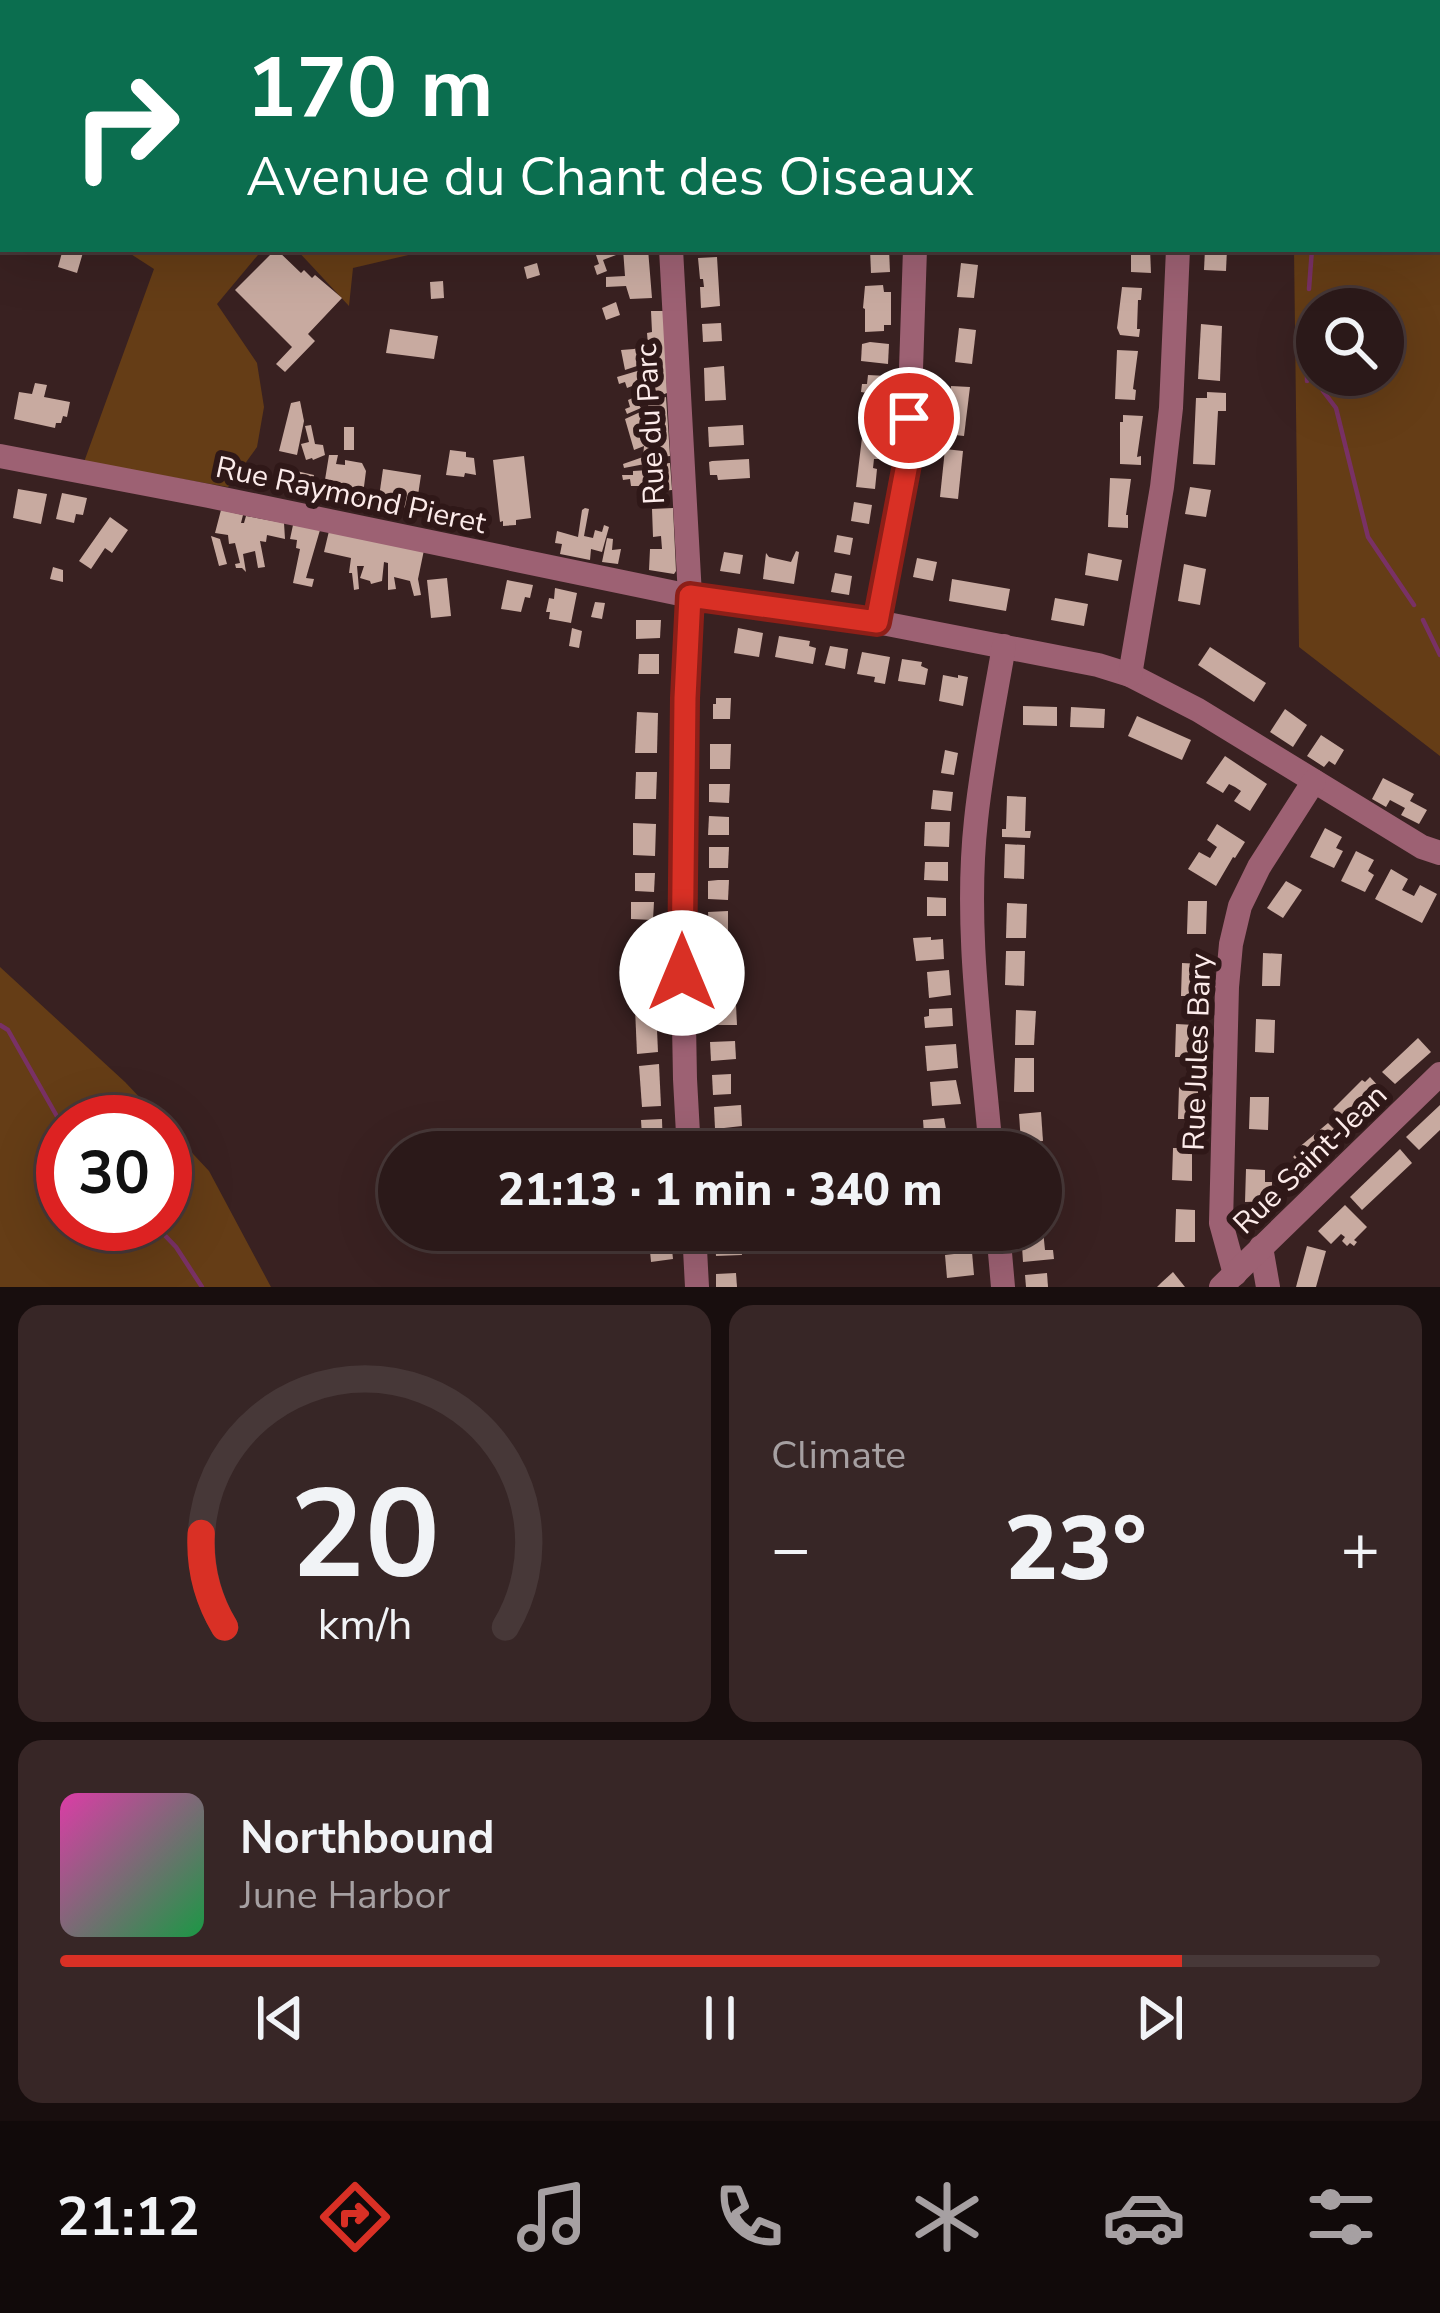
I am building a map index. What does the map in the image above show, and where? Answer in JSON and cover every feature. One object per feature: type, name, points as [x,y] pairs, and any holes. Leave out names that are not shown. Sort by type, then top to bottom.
[{"type":"street","name":"Rue du Parc","points":[[671,252],[690,596],[681,857],[688,1131]]},
{"type":"street","points":[[877,622],[908,459],[915,252]]},
{"type":"street","points":[[1130,675],[1171,408],[1178,252]]},
{"type":"street","name":"Rue Raymond Pieret","points":[[0,456],[690,596],[877,622],[1098,665],[1130,675],[1198,710],[1422,847],[1440,853]]},
{"type":"street","points":[[990,1131],[974,956],[974,879],[976,821],[1004,646]]},
{"type":"street","name":"Rue Jules Bary","points":[[1228,1280],[1221,1223],[1231,944],[1240,906],[1259,867],[1314,781]]},
{"type":"street","name":"Rue Saint-Jean","points":[[1228,1280],[1440,1074]]},
{"type":"street","points":[[1261,1247],[1268,1287]]},
{"type":"street","points":[[695,1251],[698,1287]]},
{"type":"street","points":[[1000,1251],[1003,1287]]},
{"type":"shaded area","points":[[128,252],[260,252],[217,304],[257,363],[264,407],[257,447],[228,487],[84,462],[154,269]]},
{"type":"shaded area","points":[[299,252],[421,252],[353,268],[349,306]]},
{"type":"shaded area","points":[[1294,252],[1440,252],[1440,756],[1299,647]]},
{"type":"shaded area","points":[[0,967],[137,1095],[36,1095],[36,1251],[192,1251],[192,1153],[209,1171],[271,1287],[0,1287]]},
{"type":"building","points":[[62,252],[83,252],[77,273],[58,267]]},
{"type":"building","points":[[273,252],[279,252],[301,273],[315,275],[342,298],[308,334],[315,341],[285,372],[276,364],[292,347],[235,290]]},
{"type":"building","points":[[623,252],[648,252],[652,298],[630,299],[626,286],[606,287],[606,277],[625,276]]},
{"type":"building","points":[[870,252],[889,252],[890,272],[871,273]]},
{"type":"building","points":[[1131,252],[1150,252],[1151,273],[1131,272]]},
{"type":"building","points":[[1205,252],[1227,252],[1226,271],[1204,270]]},
{"type":"building","points":[[596,255],[616,255],[603,260],[607,271],[597,275],[594,266],[599,264]]},
{"type":"building","points":[[717,257],[720,306],[701,308],[700,287],[704,287],[698,258]]},
{"type":"building","points":[[537,263],[540,275],[527,279],[524,267]]},
{"type":"building","points":[[961,263],[978,265],[974,298],[957,297]]},
{"type":"building","points":[[443,281],[444,298],[431,299],[430,282]]},
{"type":"building","points":[[883,285],[884,292],[891,292],[891,325],[884,325],[884,331],[865,332],[865,286]]},
{"type":"building","points":[[1122,287],[1142,288],[1139,337],[1120,335],[1117,328]]},
{"type":"building","points":[[616,302],[620,315],[606,320],[602,308]]},
{"type":"building","points":[[651,311],[664,311],[667,393],[638,404],[641,408],[627,414],[633,393],[647,388],[645,381],[627,388],[625,382],[619,384],[617,377],[644,369],[643,364],[625,370],[621,350],[648,345]]},
{"type":"building","points":[[721,323],[722,341],[703,342],[702,324]]},
{"type":"building","points":[[1201,324],[1222,326],[1220,381],[1198,379]]},
{"type":"building","points":[[959,328],[976,330],[972,364],[955,362]]},
{"type":"building","points":[[390,329],[438,336],[434,359],[386,353]]},
{"type":"building","points":[[862,344],[889,344],[888,364],[861,361]]},
{"type":"building","points":[[1117,350],[1138,351],[1135,400],[1115,399]]},
{"type":"building","points":[[724,366],[726,400],[705,401],[704,368]]},
{"type":"building","points":[[868,375],[887,376],[886,396],[861,392]]},
{"type":"building","points":[[35,383],[47,385],[44,397],[70,402],[67,417],[55,428],[14,419],[19,392],[32,394]]},
{"type":"building","points":[[951,386],[970,387],[964,436],[946,434]]},
{"type":"building","points":[[1207,392],[1226,393],[1226,411],[1218,411],[1215,465],[1193,464],[1196,398],[1207,398]]},
{"type":"building","points":[[666,397],[670,456],[624,468],[623,464],[643,457],[644,446],[634,450],[625,419],[649,408],[647,402]]},
{"type":"building","points":[[300,401],[304,421],[297,455],[279,451],[291,403]]},
{"type":"building","points":[[866,407],[886,409],[884,427],[864,425]]},
{"type":"building","points":[[1123,415],[1143,416],[1137,457],[1141,456],[1141,465],[1120,464]]},
{"type":"building","points":[[311,425],[315,444],[323,445],[325,455],[306,460],[301,444],[309,442],[305,426]]},
{"type":"building","points":[[743,425],[744,445],[709,447],[708,427]]},
{"type":"building","points":[[344,427],[354,427],[354,450],[344,450]]},
{"type":"building","points":[[862,438],[882,441],[879,459],[874,459],[875,489],[856,487]]},
{"type":"building","points":[[945,449],[963,451],[958,499],[940,497]]},
{"type":"building","points":[[450,450],[474,458],[476,475],[446,475]]},
{"type":"building","points":[[329,455],[338,455],[336,464],[345,465],[345,460],[362,463],[366,471],[362,502],[326,497]]},
{"type":"building","points":[[524,456],[531,518],[503,526],[493,460]]},
{"type":"building","points":[[749,459],[750,478],[718,480],[717,475],[710,475],[709,462]]},
{"type":"building","points":[[670,463],[672,490],[650,492],[650,486],[631,486],[630,479],[623,480],[622,475],[649,470],[649,464]]},
{"type":"building","points":[[283,468],[314,475],[316,494],[279,489]]},
{"type":"building","points":[[383,469],[421,475],[416,509],[378,504]]},
{"type":"building","points":[[1110,478],[1131,479],[1128,528],[1108,527]]},
{"type":"building","points":[[1190,487],[1211,490],[1206,517],[1185,514]]},
{"type":"building","points":[[18,489],[47,494],[41,524],[13,518]]},
{"type":"building","points":[[62,493],[87,498],[83,515],[76,514],[74,523],[56,519]]},
{"type":"building","points":[[854,502],[872,505],[869,524],[851,521]]},
{"type":"building","points":[[585,508],[589,509],[584,536],[593,538],[595,530],[609,527],[602,552],[591,549],[590,560],[560,554],[557,531],[578,537]]},
{"type":"building","points":[[673,508],[676,571],[649,570],[650,549],[662,549],[661,536],[653,537],[652,509]]},
{"type":"building","points":[[221,510],[243,515],[241,523],[246,516],[284,523],[285,539],[267,535],[266,542],[260,541],[265,567],[258,568],[255,551],[243,554],[246,572],[236,568],[240,563],[235,543],[229,544],[228,535],[215,533]]},
{"type":"building","points":[[110,517],[128,530],[112,553],[105,548],[91,569],[79,561]]},
{"type":"building","points":[[293,525],[320,530],[306,578],[314,579],[312,587],[293,583],[300,549],[297,540],[290,539]]},
{"type":"building","points":[[329,531],[424,550],[418,579],[421,595],[414,596],[410,581],[394,577],[396,589],[388,590],[388,563],[384,562],[382,581],[371,584],[360,578],[364,566],[357,566],[359,589],[354,590],[351,558],[324,552]]},
{"type":"building","points":[[837,535],[853,538],[850,555],[834,552]]},
{"type":"building","points":[[211,536],[220,539],[227,564],[219,566]]},
{"type":"building","points":[[607,538],[613,539],[612,550],[621,549],[618,564],[602,562]]},
{"type":"building","points":[[796,551],[794,584],[763,579],[766,553],[791,562]]},
{"type":"building","points":[[724,552],[743,555],[740,574],[720,571]]},
{"type":"building","points":[[1088,553],[1122,560],[1118,581],[1085,575]]},
{"type":"building","points":[[917,558],[937,562],[933,581],[913,577]]},
{"type":"building","points":[[1184,564],[1206,569],[1200,605],[1178,601]]},
{"type":"building","points":[[53,567],[63,570],[63,582],[50,579]]},
{"type":"building","points":[[835,573],[852,576],[849,595],[831,592]]},
{"type":"building","points":[[447,578],[451,616],[431,618],[427,580]]},
{"type":"building","points":[[952,579],[1010,589],[1006,611],[949,601]]},
{"type":"building","points":[[507,580],[533,585],[521,612],[501,609]]},
{"type":"building","points":[[555,588],[577,593],[571,623],[549,619],[550,612],[546,612]]},
{"type":"building","points":[[1055,598],[1088,604],[1084,626],[1051,620]]},
{"type":"building","points":[[595,602],[605,603],[602,619],[591,617]]},
{"type":"building","points":[[636,620],[661,620],[660,638],[636,639]]},
{"type":"building","points":[[572,628],[582,631],[579,648],[569,646]]},
{"type":"building","points":[[738,628],[763,633],[759,657],[734,653]]},
{"type":"building","points":[[779,636],[810,641],[809,646],[816,648],[813,664],[775,657]]},
{"type":"building","points":[[830,646],[848,649],[845,669],[825,665]]},
{"type":"building","points":[[1210,647],[1266,683],[1254,702],[1198,665]]},
{"type":"building","points":[[862,652],[890,657],[885,684],[857,674]]},
{"type":"building","points":[[639,654],[659,654],[659,674],[638,674]]},
{"type":"building","points":[[902,659],[922,662],[928,669],[925,685],[898,681]]},
{"type":"building","points":[[943,675],[968,677],[963,706],[939,701]]},
{"type":"building","points":[[716,698],[731,698],[730,719],[713,719]]},
{"type":"building","points":[[1023,706],[1057,707],[1057,726],[1023,725]]},
{"type":"building","points":[[1071,707],[1105,709],[1104,728],[1070,727]]},
{"type":"building","points":[[1285,709],[1307,725],[1293,747],[1270,732]]},
{"type":"building","points":[[637,712],[658,713],[657,753],[635,753]]},
{"type":"building","points":[[1137,716],[1191,740],[1182,760],[1128,736]]},
{"type":"building","points":[[1321,735],[1344,750],[1335,765],[1329,761],[1324,767],[1307,756]]},
{"type":"building","points":[[710,744],[731,744],[730,769],[710,769]]},
{"type":"building","points":[[945,750],[958,753],[954,775],[941,773]]},
{"type":"building","points":[[1225,756],[1267,784],[1250,811],[1234,801],[1241,791],[1235,787],[1229,784],[1223,793],[1206,783]]},
{"type":"building","points":[[636,772],[657,772],[656,799],[635,799]]},
{"type":"building","points":[[1383,778],[1414,794],[1410,801],[1427,810],[1419,824],[1401,815],[1405,808],[1390,800],[1386,807],[1372,799]]},
{"type":"building","points":[[709,784],[730,784],[729,803],[709,802]]},
{"type":"building","points":[[933,790],[953,792],[951,811],[931,809]]},
{"type":"building","points":[[1007,796],[1026,797],[1025,831],[1031,831],[1030,838],[1002,837]]},
{"type":"building","points":[[709,816],[729,817],[729,835],[708,835]]},
{"type":"building","points":[[925,822],[950,822],[949,847],[924,846]]},
{"type":"building","points":[[633,823],[656,824],[655,856],[633,855]]},
{"type":"building","points":[[1217,824],[1245,842],[1216,886],[1188,869],[1199,852],[1210,858],[1217,847],[1207,840]]},
{"type":"building","points":[[1325,828],[1342,837],[1336,848],[1343,851],[1334,868],[1310,857]]},
{"type":"building","points":[[1005,844],[1025,845],[1024,879],[1004,878]]},
{"type":"building","points":[[709,847],[729,847],[728,868],[709,868]]},
{"type":"building","points":[[1356,851],[1374,860],[1368,871],[1374,875],[1365,892],[1341,881]]},
{"type":"building","points":[[925,862],[948,862],[948,881],[924,880]]},
{"type":"building","points":[[1391,869],[1408,879],[1402,890],[1414,896],[1420,885],[1437,894],[1422,923],[1375,899]]},
{"type":"building","points":[[635,873],[655,873],[654,892],[635,891]]},
{"type":"building","points":[[729,880],[728,900],[708,899],[708,881]]},
{"type":"building","points":[[1286,881],[1302,890],[1283,918],[1267,908]]},
{"type":"building","points":[[927,897],[946,898],[946,916],[927,916]]},
{"type":"building","points":[[1188,901],[1207,901],[1206,934],[1187,934]]},
{"type":"building","points":[[631,902],[654,902],[653,920],[631,919]]},
{"type":"building","points":[[1007,903],[1027,904],[1026,938],[1006,938]]},
{"type":"building","points":[[728,911],[728,931],[709,931],[708,912]]},
{"type":"building","points":[[913,938],[943,939],[944,959],[916,961]]},
{"type":"building","points":[[654,940],[654,972],[632,973],[630,942]]},
{"type":"building","points":[[731,943],[731,962],[706,963],[709,944]]},
{"type":"building","points":[[1006,951],[1025,951],[1024,986],[1005,985]]},
{"type":"building","points":[[1263,953],[1282,954],[1280,986],[1262,986]]},
{"type":"building","points":[[1182,963],[1201,964],[1201,996],[1181,996]]},
{"type":"building","points":[[949,970],[951,995],[929,998],[927,972]]},
{"type":"building","points":[[731,975],[732,993],[710,995],[709,976]]},
{"type":"building","points":[[710,1005],[736,1005],[737,1025],[711,1025]]},
{"type":"building","points":[[656,1007],[658,1052],[637,1054],[635,1008]]},
{"type":"building","points":[[952,1008],[953,1026],[925,1028],[929,1009]]},
{"type":"building","points":[[1016,1010],[1036,1011],[1034,1045],[1015,1045]]},
{"type":"building","points":[[1256,1019],[1275,1020],[1274,1053],[1255,1052]]},
{"type":"building","points":[[1176,1024],[1195,1025],[1194,1057],[1175,1057]]},
{"type":"building","points":[[1418,1038],[1431,1052],[1395,1084],[1382,1072]]},
{"type":"building","points":[[735,1041],[736,1059],[711,1061],[710,1042]]},
{"type":"building","points":[[956,1044],[958,1068],[927,1071],[925,1046]]},
{"type":"building","points":[[1015,1058],[1034,1058],[1034,1092],[1014,1092]]},
{"type":"building","points":[[659,1064],[661,1106],[642,1107],[639,1066]]},
{"type":"building","points":[[731,1074],[731,1094],[713,1095],[712,1075]]},
{"type":"building","points":[[1370,1077],[1381,1089],[1346,1122],[1333,1109]]},
{"type":"building","points":[[956,1080],[961,1104],[932,1106],[930,1082]]},
{"type":"building","points":[[1179,1086],[1198,1086],[1198,1119],[1178,1119]]},
{"type":"building","points":[[1250,1097],[1269,1097],[1268,1130],[1249,1129]]},
{"type":"building","points":[[741,1105],[742,1126],[715,1129],[714,1107]]},
{"type":"building","points":[[1440,1105],[1440,1130],[1419,1150],[1406,1137]]},
{"type":"building","points":[[1041,1112],[1042,1131],[1020,1131],[1019,1114]]},
{"type":"building","points":[[944,1118],[946,1129],[962,1131],[924,1131],[923,1120]]},
{"type":"building","points":[[662,1119],[662,1131],[642,1131],[641,1120]]},
{"type":"building","points":[[1328,1123],[1342,1137],[1306,1170],[1293,1157]]},
{"type":"building","points":[[1173,1148],[1192,1148],[1192,1181],[1172,1180]]},
{"type":"building","points":[[1400,1149],[1412,1163],[1362,1210],[1350,1197]]},
{"type":"building","points":[[1246,1169],[1265,1170],[1265,1182],[1272,1182],[1272,1201],[1245,1202]]},
{"type":"building","points":[[1345,1205],[1367,1227],[1354,1246],[1347,1246],[1341,1234],[1331,1244],[1318,1231]]},
{"type":"building","points":[[1176,1209],[1195,1210],[1195,1242],[1175,1242]]},
{"type":"building","points":[[1307,1246],[1326,1251],[1316,1287],[1296,1287]]},
{"type":"building","points":[[650,1251],[672,1251],[673,1259],[651,1262]]},
{"type":"building","points":[[716,1251],[742,1251],[742,1255],[716,1256]]},
{"type":"building","points":[[1022,1251],[1053,1251],[1054,1259],[1023,1262]]},
{"type":"building","points":[[972,1252],[974,1275],[947,1278],[945,1255]]},
{"type":"building","points":[[1173,1272],[1185,1287],[1157,1287],[1161,1283]]},
{"type":"building","points":[[736,1273],[737,1287],[716,1287],[716,1274]]},
{"type":"building","points":[[1047,1273],[1048,1287],[1026,1287],[1025,1275]]},
{"type":"waterway","points":[[1309,288],[1312,252]]},
{"type":"waterway","points":[[1327,396],[1336,408],[1368,537],[1414,605]]},
{"type":"waterway","points":[[1423,620],[1440,655]]},
{"type":"waterway","points":[[0,1025],[8,1030],[45,1095]]},
{"type":"waterway","points":[[179,1251],[202,1287]]},
{"type":"route","points":[[682,973],[690,596],[877,622],[908,459],[909,418]]}]
